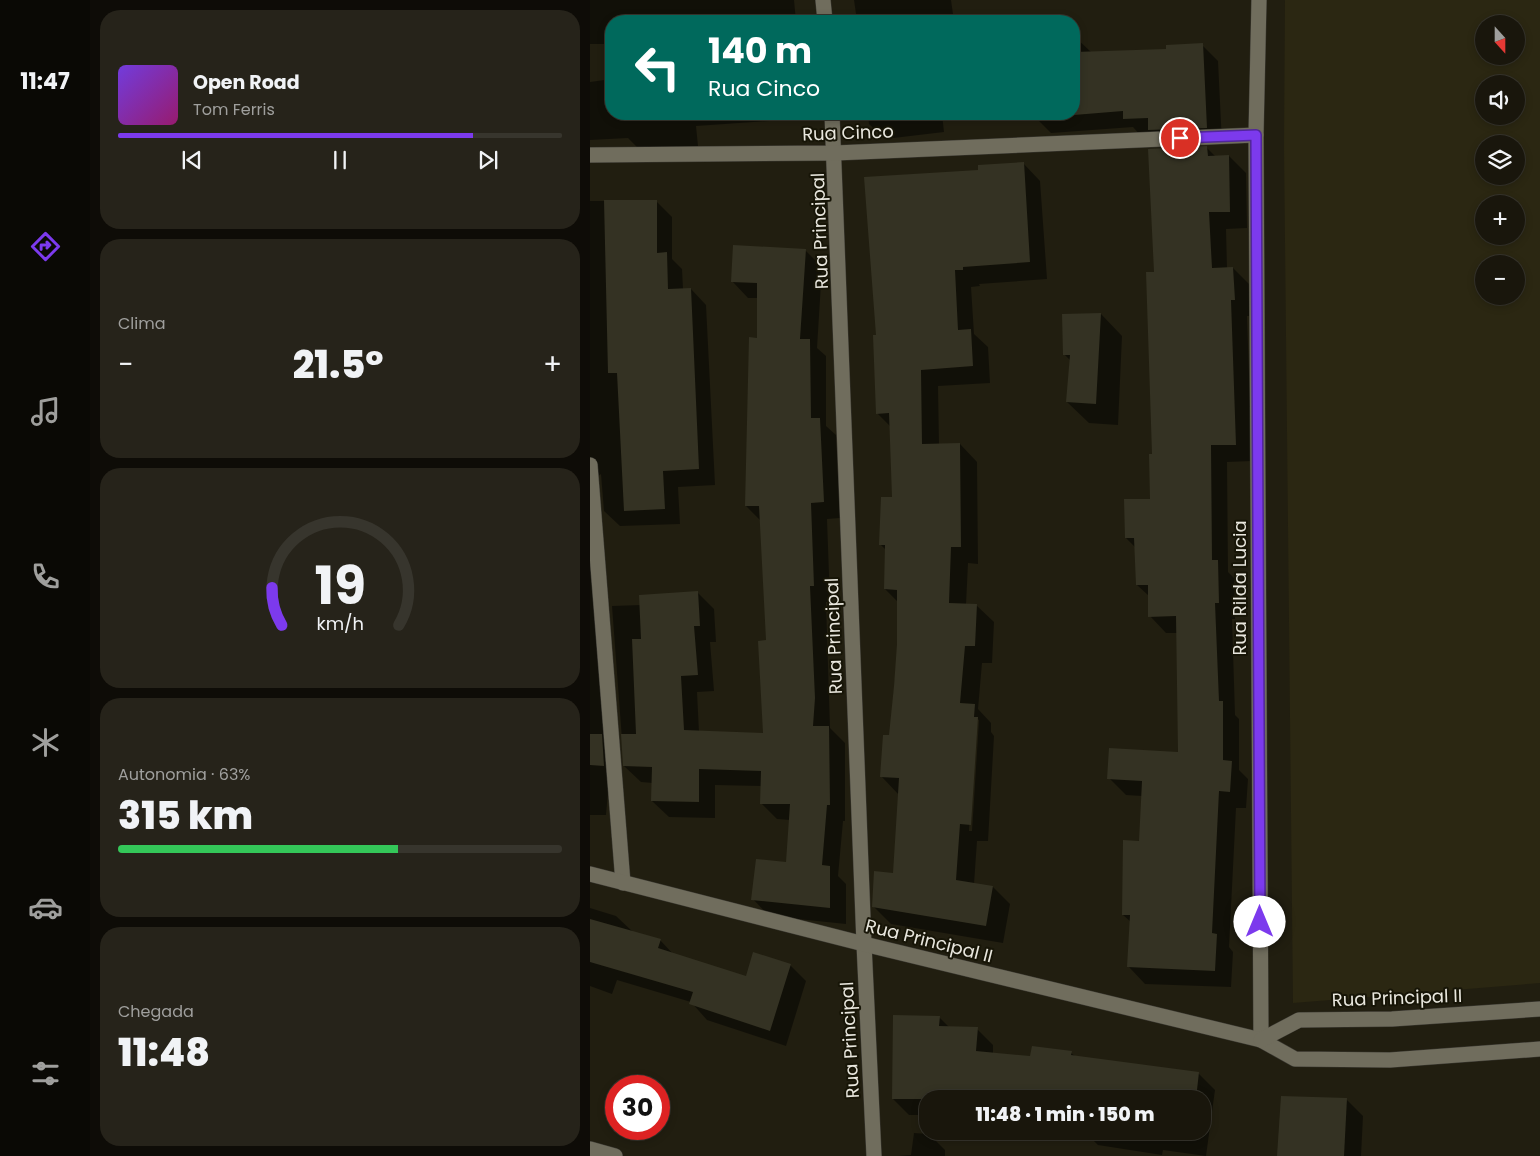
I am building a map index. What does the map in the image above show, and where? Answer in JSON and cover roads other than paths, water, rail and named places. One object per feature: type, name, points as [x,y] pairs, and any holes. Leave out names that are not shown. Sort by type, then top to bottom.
[{"type":"street","points":[[823,0],[824,15]]},
{"type":"street","name":"Rua Rilda Lucia","points":[[1259,0],[1256,135],[1261,1040]]},
{"type":"street","name":"Rua Principal","points":[[833,120],[836,153],[864,944],[874,1156]]},
{"type":"street","name":"Rua Cinco","points":[[590,154],[836,153],[1256,135]]},
{"type":"street","points":[[590,465],[623,883]]},
{"type":"street","name":"Rua Principal II","points":[[590,874],[864,944],[1261,1040],[1295,1059],[1390,1060],[1540,1049]]},
{"type":"street","name":"Rua Principal II","points":[[1261,1040],[1298,1020],[1392,1018],[1540,1009]]},
{"type":"street","points":[[590,1149],[615,1156]]}]
